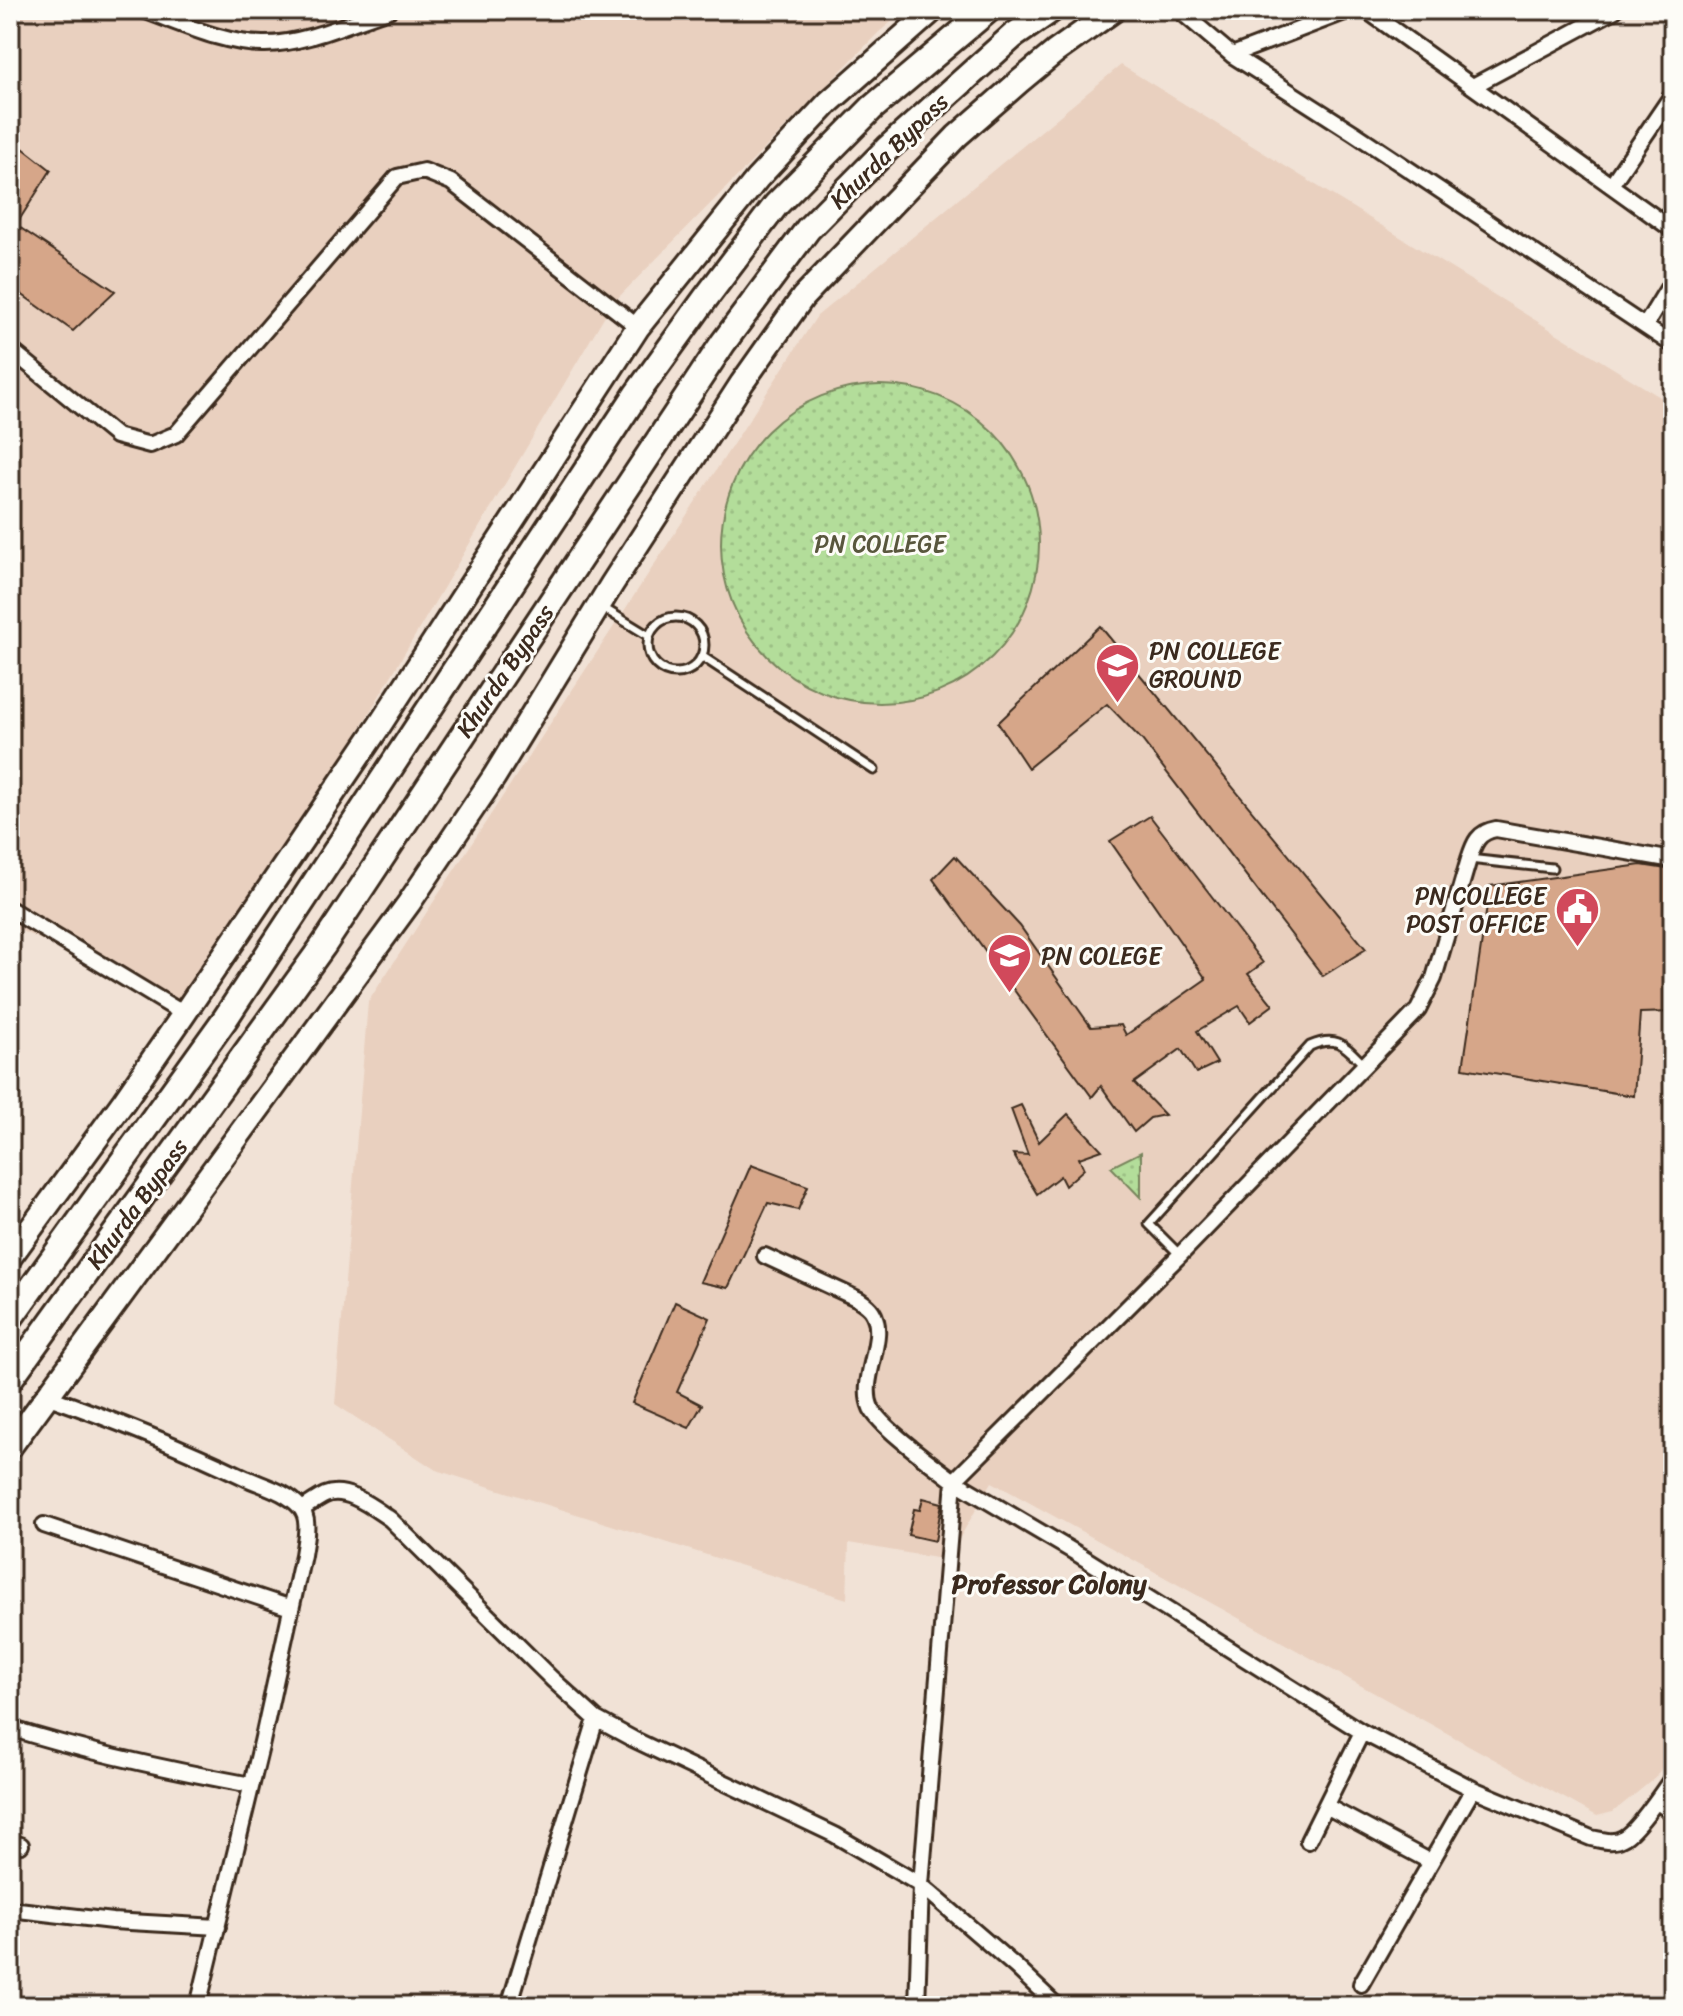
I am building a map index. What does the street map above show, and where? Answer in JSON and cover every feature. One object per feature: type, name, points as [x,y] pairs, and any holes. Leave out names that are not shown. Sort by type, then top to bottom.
[{"type":"highway","name":"Khurda Bypass","points":[[10,1318],[225,1019],[636,395],[714,287],[776,205],[872,108],[988,10]]},
{"type":"highway","name":"Khurda Bypass","points":[[10,1379],[323,946],[723,343],[808,229],[888,148],[1013,36],[1051,10]]},
{"type":"main road","points":[[10,1257],[124,1101],[379,726],[638,327],[757,179],[829,102],[933,10]]},
{"type":"main road","points":[[10,1447],[409,903],[494,777],[612,584],[742,383],[803,297],[957,136],[1043,62],[1114,10]]},
{"type":"street","points":[[143,10],[231,40],[262,45],[292,42],[389,10]]},
{"type":"street","points":[[1179,10],[1232,55],[1673,345]]},
{"type":"street","points":[[1232,55],[1350,10]]},
{"type":"street","points":[[1366,10],[1673,230]]},
{"type":"street","points":[[1473,86],[1615,10]]},
{"type":"street","points":[[1611,185],[1673,94]]},
{"type":"street","points":[[10,349],[116,436],[150,445],[176,434],[397,177],[424,171],[451,182],[638,327]]},
{"type":"street","points":[[1645,326],[1673,280]]},
{"type":"street","points":[[917,2006],[921,1885],[954,1481],[1418,1010],[1434,978],[1473,845],[1479,836],[1496,829],[1673,860]]},
{"type":"street","points":[[10,909],[184,1014]]},
{"type":"street","points":[[765,1256],[871,1308],[877,1330],[868,1394],[870,1406],[898,1437],[954,1481],[1081,1556],[1362,1732],[1473,1789],[1591,1838],[1611,1842],[1625,1838],[1673,1777]]},
{"type":"street","points":[[46,1396],[181,1447],[287,1497],[302,1509],[307,1528],[251,1785],[198,2006]]},
{"type":"street","points":[[302,1509],[328,1494],[342,1494],[363,1501],[390,1519],[596,1719],[835,1835],[921,1885],[1057,2006]]},
{"type":"street","points":[[44,1525],[291,1608]]},
{"type":"street","points":[[509,2006],[596,1719]]},
{"type":"street","points":[[10,1728],[169,1770],[251,1785]]},
{"type":"street","points":[[1308,1841],[1362,1732]]},
{"type":"street","points":[[1361,1984],[1473,1789]]},
{"type":"street","points":[[1656,1801],[1673,1813]]},
{"type":"street","points":[[1326,1806],[1431,1862]]},
{"type":"street","points":[[10,1909],[112,1921],[218,1927]]},
{"type":"lane","points":[[600,606],[649,636]]},
{"type":"lane","points":[[679,617],[688,619],[701,631],[703,657],[690,670],[681,673],[662,670],[650,655],[649,636],[661,621],[679,617]]},
{"type":"lane","points":[[703,657],[874,770]]},
{"type":"lane","points":[[1469,859],[1552,868]]},
{"type":"lane","points":[[1180,1255],[1149,1224],[1310,1046],[1334,1040],[1344,1045],[1364,1065]]},
{"type":"shaded area","points":[[10,10],[906,10],[879,32],[611,305],[195,1007],[10,926]]},
{"type":"shaded area","name":"PN COLLEGE GROUND","points":[[1121,65],[1673,405],[1673,1751],[1655,1778],[1613,1812],[1597,1816],[992,1482],[947,1560],[849,1543],[847,1599],[436,1470],[335,1404],[368,1002],[817,316]]},
{"type":"green space","name":"PN COLLEGE","points":[[880,385],[911,388],[941,397],[981,421],[1003,443],[1027,483],[1036,513],[1039,544],[1036,575],[1027,605],[1003,645],[981,667],[941,691],[911,700],[880,703],[849,700],[819,691],[779,667],[757,645],[733,605],[724,575],[721,544],[724,513],[733,483],[757,443],[779,421],[819,397],[849,388]]},
{"type":"green space","points":[[1141,1152],[1141,1198],[1111,1167]]},
{"type":"building","points":[[10,138],[51,170],[16,225],[115,291],[73,331],[10,286]]},
{"type":"building","points":[[1100,626],[1366,949],[1323,976],[1142,740],[1107,704],[1028,768],[998,723]]},
{"type":"building","points":[[1150,816],[1263,963],[1248,974],[1273,1005],[1250,1022],[1239,1006],[1197,1031],[1217,1063],[1196,1073],[1181,1049],[1134,1083],[1165,1115],[1150,1118],[1134,1132],[1101,1086],[1092,1097],[933,879],[955,856],[1020,926],[1091,1027],[1121,1025],[1126,1035],[1206,979],[1110,841]]},
{"type":"building","name":"PN COLLEGE POST OFFICE","points":[[1641,865],[1673,870],[1673,1012],[1640,1013],[1634,1096],[1463,1068],[1490,886]]},
{"type":"building","points":[[1021,1105],[1039,1142],[1068,1114],[1102,1150],[1079,1158],[1084,1169],[1065,1186],[1060,1176],[1037,1194],[1013,1154],[1028,1155],[1011,1109]]},
{"type":"building","points":[[751,1165],[808,1186],[798,1210],[768,1203],[728,1288],[700,1282]]},
{"type":"building","points":[[675,1302],[710,1318],[677,1392],[702,1405],[689,1428],[632,1403]]},
{"type":"building","points":[[923,1498],[942,1503],[935,1541],[908,1535],[914,1509],[920,1510]]},
{"type":"place","name":"PN COLLEGE GROUND","points":[[1118,704]]},
{"type":"place","name":"PN COLLEGE POST OFFICE","points":[[1577,949]]},
{"type":"place","name":"PN COLEGE","points":[[1010,995]]},
{"type":"district","name":"Professor Colony","points":[[1049,1584]]}]
